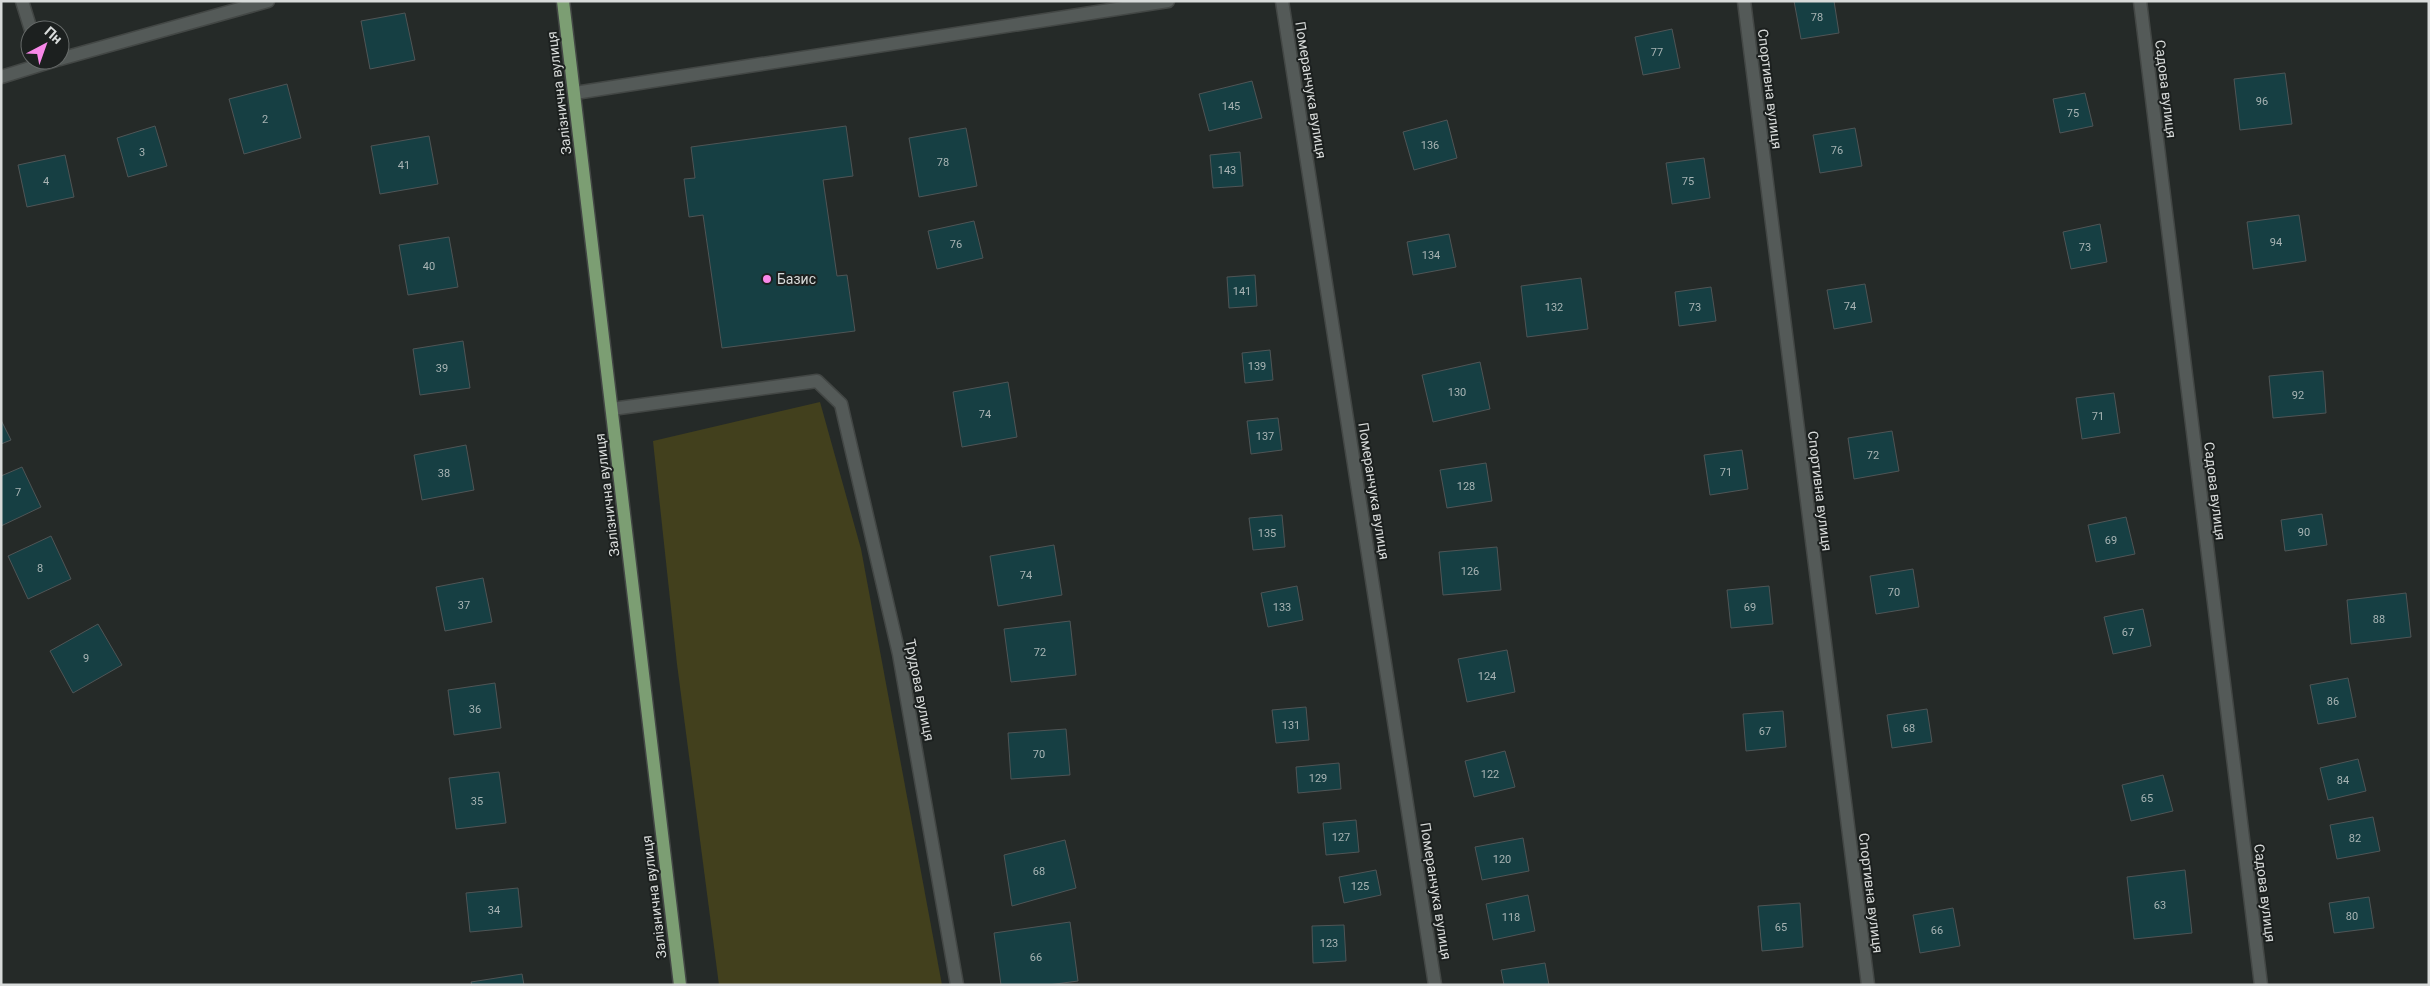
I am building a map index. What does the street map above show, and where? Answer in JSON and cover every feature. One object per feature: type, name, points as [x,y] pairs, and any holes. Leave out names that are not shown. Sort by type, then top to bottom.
[{"type":"main road","name":"Залізнична вулиця","points":[[563,1],[680,985]]},
{"type":"street","points":[[22,1],[27,20]]},
{"type":"street","points":[[70,56],[268,1]]},
{"type":"street","points":[[575,92],[1168,1]]},
{"type":"street","name":"Померанчука вулиця","points":[[1282,1],[1435,985]]},
{"type":"street","name":"Спортивна вулиця","points":[[1744,1],[1868,985]]},
{"type":"street","name":"Садова вулиця","points":[[2140,1],[2261,985]]},
{"type":"street","points":[[1,77],[20,70]]},
{"type":"street","name":"Трудова вулиця","points":[[612,409],[817,380],[842,404],[898,654],[957,985]]},
{"type":"shaded area","points":[[820,402],[861,549],[942,985],[719,985],[677,664],[653,441]]},
{"type":"building","points":[[1794,1],[1834,1],[1839,33],[1801,39]]},
{"type":"building","points":[[405,13],[415,60],[370,69],[361,21]]},
{"type":"building","points":[[1672,29],[1680,68],[1643,75],[1635,37]]},
{"type":"building","points":[[2285,73],[2292,124],[2240,130],[2234,79]]},
{"type":"building","points":[[1252,81],[1262,118],[1209,131],[1199,94]]},
{"type":"building","points":[[287,84],[301,138],[244,154],[229,99]]},
{"type":"building","points":[[2085,93],[2093,126],[2060,133],[2053,99]]},
{"type":"building","points":[[1447,120],[1457,158],[1414,170],[1403,132]]},
{"type":"building","points":[[155,126],[167,166],[128,177],[117,138]]},
{"type":"building","points":[[846,126],[853,176],[823,180],[837,276],[847,275],[855,331],[722,348],[703,215],[689,217],[684,179],[695,178],[691,147]]},
{"type":"building","points":[[966,128],[977,186],[919,197],[909,138]]},
{"type":"building","points":[[1855,128],[1862,166],[1820,173],[1813,135]]},
{"type":"building","points":[[429,136],[438,184],[380,194],[371,146]]},
{"type":"building","points":[[1240,152],[1243,186],[1213,188],[1210,155]]},
{"type":"building","points":[[65,155],[74,197],[27,207],[18,165]]},
{"type":"building","points":[[1704,158],[1710,198],[1672,204],[1666,163]]},
{"type":"building","points":[[2299,215],[2306,261],[2253,269],[2247,222]]},
{"type":"building","points":[[974,221],[983,258],[937,269],[928,231]]},
{"type":"building","points":[[2100,224],[2107,262],[2071,269],[2063,232]]},
{"type":"building","points":[[1449,234],[1456,267],[1413,275],[1407,242]]},
{"type":"building","points":[[449,237],[458,287],[408,295],[399,245]]},
{"type":"building","points":[[1255,275],[1257,306],[1229,308],[1227,277]]},
{"type":"building","points":[[1581,278],[1588,329],[1527,337],[1521,286]]},
{"type":"building","points":[[1865,284],[1872,322],[1834,329],[1827,290]]},
{"type":"building","points":[[1711,287],[1716,321],[1679,326],[1675,292]]},
{"type":"building","points":[[463,341],[470,388],[420,395],[413,349]]},
{"type":"building","points":[[1270,350],[1273,380],[1245,383],[1242,353]]},
{"type":"building","points":[[1480,362],[1490,409],[1433,422],[1422,375]]},
{"type":"building","points":[[2323,371],[2326,413],[2273,418],[2269,376]]},
{"type":"building","points":[[1008,382],[1017,437],[962,447],[953,392]]},
{"type":"building","points":[[2114,393],[2120,433],[2082,439],[2076,398]]},
{"type":"building","points":[[1278,418],[1282,450],[1251,454],[1247,421]]},
{"type":"building","points":[[1,420],[11,440],[1,444]]},
{"type":"building","points":[[1892,431],[1899,471],[1854,479],[1848,438]]},
{"type":"building","points":[[466,445],[474,490],[422,500],[414,455]]},
{"type":"building","points":[[1742,450],[1748,489],[1710,495],[1704,455]]},
{"type":"building","points":[[1486,463],[1492,501],[1447,508],[1440,470]]},
{"type":"building","points":[[22,467],[41,507],[1,526],[1,476]]},
{"type":"building","points":[[2322,514],[2327,545],[2285,551],[2281,520]]},
{"type":"building","points":[[1282,515],[1285,547],[1253,550],[1249,518]]},
{"type":"building","points":[[2126,517],[2135,554],[2096,562],[2088,525]]},
{"type":"building","points":[[51,536],[71,579],[28,599],[8,556]]},
{"type":"building","points":[[1054,545],[1062,595],[998,606],[990,556]]},
{"type":"building","points":[[1497,547],[1501,590],[1443,595],[1439,552]]},
{"type":"building","points":[[1913,569],[1919,607],[1876,614],[1870,576]]},
{"type":"building","points":[[483,578],[492,622],[445,631],[436,587]]},
{"type":"building","points":[[1297,586],[1303,620],[1268,627],[1261,593]]},
{"type":"building","points":[[1769,586],[1773,624],[1731,628],[1727,590]]},
{"type":"building","points":[[2406,593],[2411,637],[2351,644],[2347,600]]},
{"type":"building","points":[[2143,609],[2151,646],[2113,654],[2104,617]]},
{"type":"building","points":[[1070,621],[1076,675],[1011,682],[1004,629]]},
{"type":"building","points":[[98,624],[122,665],[73,693],[50,651]]},
{"type":"building","points":[[1507,650],[1515,692],[1467,702],[1458,659]]},
{"type":"building","points":[[2348,678],[2356,717],[2318,724],[2310,685]]},
{"type":"building","points":[[495,683],[501,728],[454,735],[448,690]]},
{"type":"building","points":[[1306,707],[1309,740],[1276,743],[1272,710]]},
{"type":"building","points":[[1927,709],[1932,742],[1892,748],[1887,715]]},
{"type":"building","points":[[1783,711],[1786,747],[1746,751],[1743,714]]},
{"type":"building","points":[[1066,729],[1070,775],[1011,779],[1008,733]]},
{"type":"building","points":[[1505,751],[1515,787],[1474,797],[1465,761]]},
{"type":"building","points":[[2358,759],[2366,791],[2328,800],[2320,768]]},
{"type":"building","points":[[1339,763],[1341,789],[1298,793],[1296,767]]},
{"type":"building","points":[[499,772],[506,823],[456,829],[449,778]]},
{"type":"building","points":[[2163,775],[2173,811],[2131,821],[2122,785]]},
{"type":"building","points":[[2373,817],[2380,851],[2337,859],[2330,825]]},
{"type":"building","points":[[1356,820],[1359,852],[1326,855],[1323,823]]},
{"type":"building","points":[[1523,838],[1529,871],[1482,880],[1475,847]]},
{"type":"building","points":[[1065,840],[1076,888],[1012,906],[1004,855]]},
{"type":"building","points":[[1376,870],[1381,895],[1344,903],[1339,877]]},
{"type":"building","points":[[2185,870],[2192,933],[2134,939],[2127,877]]},
{"type":"building","points":[[518,888],[522,927],[470,932],[466,893]]},
{"type":"building","points":[[1528,895],[1535,931],[1493,940],[1486,904]]},
{"type":"building","points":[[2369,897],[2374,928],[2334,933],[2329,903]]},
{"type":"building","points":[[1800,903],[1803,947],[1762,951],[1758,906]]},
{"type":"building","points":[[1953,908],[1960,946],[1920,953],[1913,915]]},
{"type":"building","points":[[1070,922],[1078,981],[1048,985],[1001,985],[994,933]]},
{"type":"building","points":[[1344,925],[1346,961],[1313,963],[1312,926]]},
{"type":"building","points":[[1545,963],[1549,985],[1504,985],[1501,970]]},
{"type":"building","points":[[522,974],[524,985],[472,985],[471,982]]},
{"type":"place","name":"Базис","points":[[767,279]]}]
